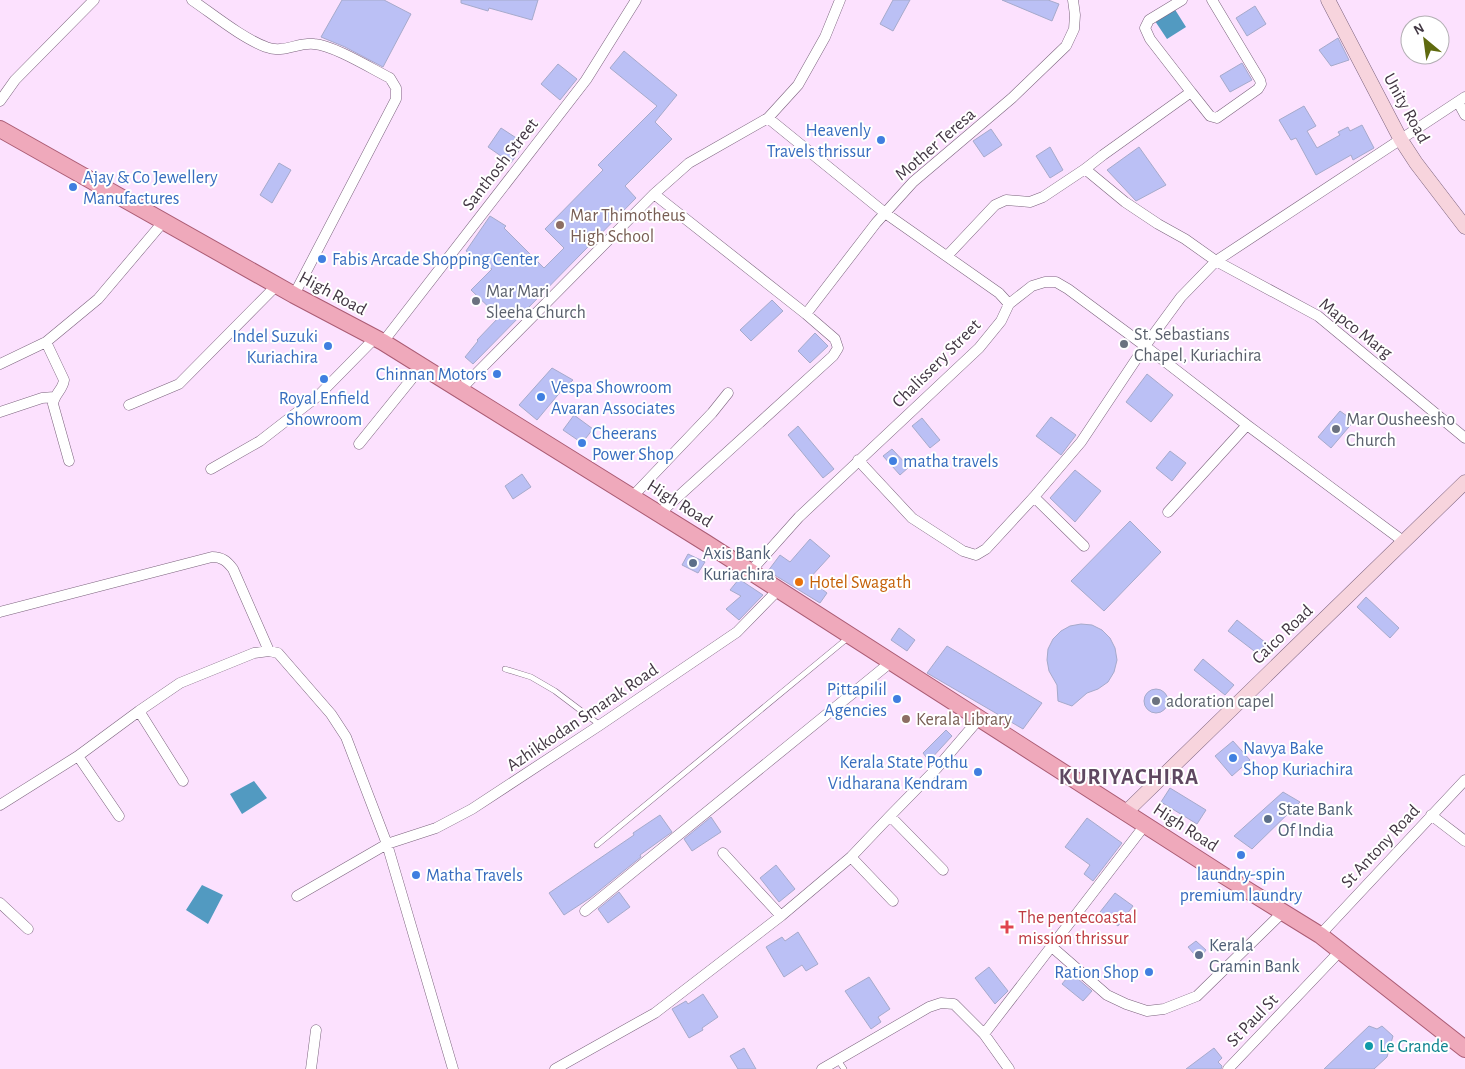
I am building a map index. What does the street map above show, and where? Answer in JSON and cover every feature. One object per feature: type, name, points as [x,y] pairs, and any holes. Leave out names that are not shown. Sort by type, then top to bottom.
[{"type":"main road","name":"High Road","points":[[0,129],[294,295],[379,340],[660,514],[1125,813],[1320,935],[1465,1049]]},
{"type":"street","points":[[0,101],[14,80],[94,0]]},
{"type":"street","points":[[192,0],[255,42],[268,48],[279,50],[313,43],[326,46],[390,78],[396,88],[396,99],[294,295]]},
{"type":"street","name":"Santhosh Street","points":[[211,469],[260,441],[318,396],[379,340],[586,80],[636,0]]},
{"type":"street","points":[[460,390],[654,194],[689,164],[768,118],[798,84],[825,38],[840,0]]},
{"type":"street","name":"Mother Teresa","points":[[806,314],[885,213],[913,182],[1012,98],[1066,46],[1074,29],[1073,0]]},
{"type":"street","points":[[1182,0],[1149,20],[1145,28],[1150,39],[1210,116],[1217,118],[1258,89],[1261,84],[1212,0]]},
{"type":"street","name":"Unity Road","points":[[1328,0],[1400,140],[1465,227]]},
{"type":"street","points":[[947,256],[995,205],[1006,200],[1030,202],[1043,197],[1191,92]]},
{"type":"street","points":[[858,460],[912,518],[963,551],[976,556],[986,549],[1034,497],[1081,442],[1145,346],[1181,298],[1216,261],[1461,99],[1465,115]]},
{"type":"street","points":[[768,118],[885,213],[999,294],[1009,304],[1032,286],[1045,282],[1056,282],[1068,289],[1145,346],[1247,426],[1403,541]]},
{"type":"street","name":"Mapco Marg","points":[[1085,169],[1125,202],[1158,224],[1186,239],[1216,261],[1318,316],[1465,438]]},
{"type":"street","points":[[654,194],[806,314],[835,339],[838,348],[833,356],[660,514]]},
{"type":"street","points":[[0,364],[46,342],[98,299],[164,221]]},
{"type":"street","points":[[129,404],[179,384],[277,285]]},
{"type":"street","name":"Chalissery Street","points":[[750,572],[799,517],[979,348],[1001,320],[1009,304]]},
{"type":"street","points":[[46,342],[64,380],[64,385],[54,397],[53,410],[69,461]]},
{"type":"street","points":[[359,444],[422,366]]},
{"type":"street","points":[[632,497],[712,413],[728,393]]},
{"type":"street","points":[[0,412],[42,398],[54,397]]},
{"type":"street","points":[[1168,512],[1247,426]]},
{"type":"street","name":"Caico Road","points":[[1125,813],[1465,482]]},
{"type":"street","points":[[1034,497],[1084,546]]},
{"type":"street","points":[[0,612],[212,557],[220,558],[228,562],[233,569],[270,651]]},
{"type":"street","name":"Azhikkodan Smarak Road","points":[[297,896],[387,844],[436,828],[472,808],[738,632],[778,590]]},
{"type":"street","points":[[0,805],[78,756],[138,710],[180,683],[254,653],[270,651],[278,653],[331,714],[346,737],[387,844],[453,1069]]},
{"type":"street","points":[[585,911],[891,662]]},
{"type":"street","points":[[138,710],[183,781]]},
{"type":"street","points":[[555,1069],[655,1013],[781,916],[851,858],[937,768],[979,719]]},
{"type":"street","points":[[78,756],[119,816]]},
{"type":"street","name":"St Antony Road","points":[[1320,935],[1465,780]]},
{"type":"street","points":[[1431,815],[1465,841]]},
{"type":"street","points":[[890,816],[943,870]]},
{"type":"street","points":[[984,1034],[1146,825]]},
{"type":"street","points":[[723,853],[781,916]]},
{"type":"street","points":[[851,858],[893,901]]},
{"type":"street","points":[[0,903],[28,930]]},
{"type":"street","points":[[1052,947],[1107,994],[1126,1004],[1147,1011],[1164,1009],[1197,996],[1283,912]]},
{"type":"street","name":"St Paul St","points":[[1228,1069],[1341,950]]},
{"type":"street","points":[[822,1069],[841,1064],[929,1007],[942,1003],[954,1004],[984,1034],[1009,1069]]},
{"type":"street","points":[[311,1069],[316,1030]]},
{"type":"lane","points":[[597,845],[850,636]]},
{"type":"lane","points":[[505,670],[531,677],[555,691],[600,725]]},
{"type":"water","points":[[1174,8],[1186,27],[1167,39],[1155,21]]},
{"type":"water","points":[[254,781],[267,798],[242,814],[230,794]]},
{"type":"water","points":[[202,885],[223,895],[208,924],[186,910]]},
{"type":"building","points":[[342,0],[384,0],[411,14],[383,67],[321,37]]},
{"type":"building","points":[[461,0],[538,0],[532,20],[489,8],[488,11],[461,3]]},
{"type":"building","points":[[893,0],[910,0],[893,31],[880,24]]},
{"type":"building","points":[[1002,0],[1048,0],[1059,4],[1052,21]]},
{"type":"building","points":[[1255,6],[1266,24],[1247,36],[1236,18]]},
{"type":"building","points":[[1338,38],[1349,60],[1331,66],[1319,50]]},
{"type":"building","points":[[624,51],[677,95],[655,122],[672,139],[625,186],[636,198],[473,364],[465,357],[477,340],[499,317],[471,290],[492,269],[466,251],[490,216],[506,226],[504,228],[544,268],[564,248],[545,229],[603,170],[598,165],[657,106],[610,68]]},
{"type":"building","points":[[1242,63],[1252,80],[1230,92],[1220,76]]},
{"type":"building","points":[[558,64],[577,79],[560,100],[541,84]]},
{"type":"building","points":[[1304,106],[1316,126],[1307,131],[1317,148],[1340,135],[1338,132],[1348,127],[1350,131],[1362,125],[1374,148],[1353,160],[1351,155],[1316,175],[1296,138],[1291,140],[1279,120]]},
{"type":"building","points":[[501,128],[524,143],[511,163],[488,147]]},
{"type":"building","points":[[991,129],[1002,145],[984,157],[973,141]]},
{"type":"building","points":[[1050,147],[1063,170],[1050,178],[1036,156]]},
{"type":"building","points":[[1139,147],[1166,185],[1136,201],[1107,170]]},
{"type":"building","points":[[279,163],[291,170],[272,203],[260,195]]},
{"type":"building","points":[[772,300],[783,311],[751,341],[740,330]]},
{"type":"building","points":[[815,333],[828,346],[810,363],[798,351]]},
{"type":"building","name":"Vespa Showroom Avaran Associates","points":[[552,368],[573,380],[537,420],[519,405]]},
{"type":"building","points":[[1147,374],[1173,395],[1151,422],[1126,402]]},
{"type":"building","name":"Mar Ousheesho Church","points":[[1340,411],[1354,421],[1331,448],[1318,437]]},
{"type":"building","points":[[574,415],[593,429],[582,443],[563,430]]},
{"type":"building","points":[[1051,417],[1076,435],[1061,455],[1036,436]]},
{"type":"building","points":[[922,418],[940,440],[930,448],[912,426]]},
{"type":"building","points":[[798,426],[834,469],[823,478],[788,435]]},
{"type":"building","points":[[892,449],[909,467],[900,475],[883,456]]},
{"type":"building","points":[[1170,451],[1186,463],[1172,481],[1156,468]]},
{"type":"building","points":[[1075,470],[1101,491],[1075,522],[1050,498]]},
{"type":"building","points":[[522,474],[531,487],[513,499],[505,486]]},
{"type":"building","points":[[1130,521],[1161,552],[1104,611],[1071,581]]},
{"type":"building","points":[[810,539],[830,556],[809,579],[827,593],[820,603],[768,571],[780,555],[790,562]]},
{"type":"building","name":"Axis Bank Kuriachira","points":[[688,554],[705,562],[698,573],[682,565]]},
{"type":"building","points":[[739,579],[763,595],[739,620],[726,609],[741,596],[730,590]]},
{"type":"building","points":[[1366,597],[1399,628],[1390,638],[1357,607]]},
{"type":"building","points":[[1237,620],[1266,643],[1258,654],[1228,631]]},
{"type":"building","points":[[1092,625],[1102,630],[1110,638],[1115,648],[1117,660],[1114,672],[1108,682],[1098,689],[1087,693],[1072,706],[1058,701],[1057,685],[1049,671],[1048,649],[1053,639],[1061,631],[1070,626]]},
{"type":"building","points":[[899,628],[915,640],[907,651],[891,640]]},
{"type":"building","points":[[947,646],[1042,703],[1023,729],[927,673]]},
{"type":"building","points":[[1203,659],[1234,685],[1225,695],[1194,670]]},
{"type":"building","name":"adoration capel","points":[[1151,689],[1161,689],[1168,696],[1168,706],[1161,713],[1151,713],[1144,706],[1144,696]]},
{"type":"building","points":[[946,730],[952,736],[929,761],[923,753]]},
{"type":"building","name":"Navya Bake Shop Kuriachira","points":[[1233,741],[1250,760],[1232,776],[1215,756]]},
{"type":"building","points":[[1170,788],[1206,810],[1197,824],[1161,802]]},
{"type":"building","name":"State Bank Of India","points":[[1283,792],[1300,802],[1252,849],[1234,836]]},
{"type":"building","points":[[660,815],[672,832],[640,855],[641,857],[590,898],[564,915],[549,893]]},
{"type":"building","points":[[711,817],[721,832],[692,851],[684,839]]},
{"type":"building","points":[[1087,818],[1122,843],[1093,881],[1084,874],[1090,865],[1065,847]]},
{"type":"building","points":[[776,865],[795,889],[779,902],[760,878]]},
{"type":"building","points":[[619,892],[630,907],[608,923],[598,909]]},
{"type":"building","points":[[1115,893],[1133,906],[1118,926],[1100,912]]},
{"type":"building","points":[[798,932],[818,964],[806,971],[802,965],[784,977],[766,947],[782,937],[785,941]]},
{"type":"building","name":"Kerala Gramin Bank","points":[[1196,941],[1206,950],[1199,960],[1188,947]]},
{"type":"building","points":[[989,967],[1008,991],[995,1004],[975,978]]},
{"type":"building","points":[[1071,973],[1092,991],[1083,1001],[1062,984]]},
{"type":"building","points":[[869,977],[890,1009],[878,1017],[881,1022],[871,1029],[845,991]]},
{"type":"building","points":[[703,994],[718,1017],[702,1028],[703,1030],[689,1038],[672,1009],[686,1001],[688,1004]]},
{"type":"building","name":"Le Grande","points":[[1369,1026],[1377,1029],[1382,1026],[1393,1036],[1387,1057],[1374,1069],[1324,1069]]},
{"type":"building","points":[[744,1048],[756,1069],[738,1069],[730,1056]]},
{"type":"building","points":[[1214,1048],[1222,1058],[1218,1062],[1222,1066],[1221,1069],[1186,1069]]},
{"type":"place","name":"Heavenly Travels thrissur","points":[[881,140]]},
{"type":"place","name":"Ajay & Co Jewellery Manufactures","points":[[73,187]]},
{"type":"place","name":"Mar Thimotheus High School","points":[[560,225]]},
{"type":"place","name":"Fabis Arcade Shopping Center","points":[[322,259]]},
{"type":"place","name":"Mar Mari Sleeha Church","points":[[476,301]]},
{"type":"place","name":"St. Sebastians Chapel, Kuriachira","points":[[1124,344]]},
{"type":"place","name":"Indel Suzuki Kuriachira","points":[[328,346]]},
{"type":"place","name":"Chinnan Motors","points":[[497,374]]},
{"type":"place","name":"Royal Enfield Showroom","points":[[324,379]]},
{"type":"place","name":"Vespa Showroom Avaran Associates","points":[[541,397]]},
{"type":"place","name":"Mar Ousheesho Church","points":[[1336,429]]},
{"type":"place","name":"Cheerans Power Shop","points":[[582,443]]},
{"type":"place","name":"matha travels","points":[[893,461]]},
{"type":"place","name":"Axis Bank Kuriachira","points":[[693,563]]},
{"type":"place","name":"Hotel Swagath","points":[[799,582]]},
{"type":"place","name":"Pittapilil Agencies","points":[[897,699]]},
{"type":"place","name":"adoration capel","points":[[1156,701]]},
{"type":"place","name":"Kerala Library","points":[[906,719]]},
{"type":"place","name":"Navya Bake Shop Kuriachira","points":[[1233,758]]},
{"type":"place","name":"Kerala State Pothu Vidharana Kendram","points":[[978,772]]},
{"type":"place","name":"State Bank Of India","points":[[1268,819]]},
{"type":"place","name":"laundry-spin premium laundry","points":[[1241,855]]},
{"type":"place","name":"Matha Travels","points":[[416,875]]},
{"type":"place","name":"The pentecoastal mission thrissur","points":[[1007,927]]},
{"type":"place","name":"Kerala Gramin Bank","points":[[1199,955]]},
{"type":"place","name":"Ration Shop","points":[[1149,972]]},
{"type":"place","name":"Le Grande","points":[[1369,1046]]},
{"type":"district","name":"KURIYACHIRA","points":[[1129,776]]}]
